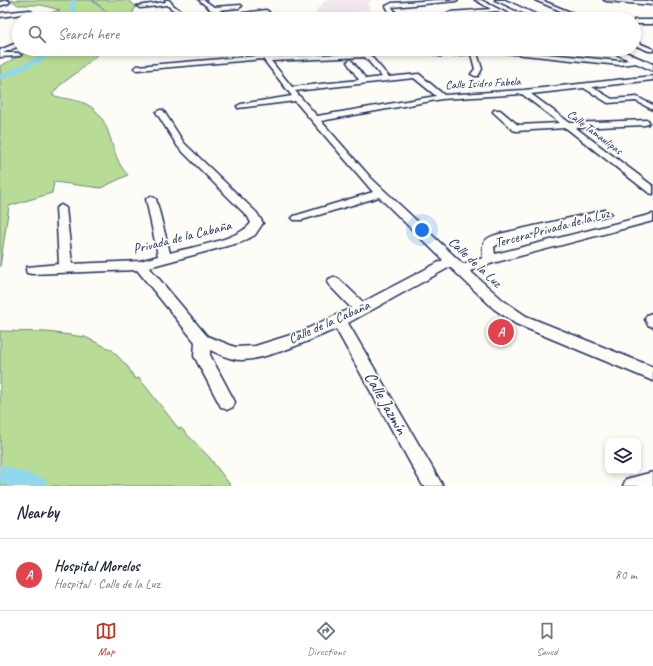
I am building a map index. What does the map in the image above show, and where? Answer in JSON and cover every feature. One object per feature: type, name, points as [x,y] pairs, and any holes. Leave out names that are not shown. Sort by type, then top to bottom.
[{"type":"street","points":[[201,0],[220,12]]},
{"type":"street","points":[[392,12],[389,6],[396,4],[456,0]]},
{"type":"street","points":[[477,0],[500,12]]},
{"type":"street","points":[[499,0],[526,12]]},
{"type":"street","points":[[537,0],[568,12]]},
{"type":"street","points":[[606,0],[653,2]]},
{"type":"street","points":[[140,6],[168,1],[178,12]]},
{"type":"street","points":[[0,4],[7,2]]},
{"type":"street","points":[[422,2],[444,12],[496,10]]},
{"type":"street","points":[[440,2],[437,3],[444,12]]},
{"type":"street","points":[[213,9],[239,6]]},
{"type":"street","points":[[1,14],[12,13]]},
{"type":"street","points":[[641,22],[653,22]]},
{"type":"street","points":[[641,46],[651,50]]},
{"type":"street","points":[[0,52],[12,47]]},
{"type":"street","points":[[0,55],[12,55]]},
{"type":"street","name":"Calle de la Luz","points":[[261,56],[265,58],[367,180],[455,266],[499,305],[521,320],[653,374]]},
{"type":"street","points":[[137,68],[265,58],[333,56]]},
{"type":"street","points":[[368,56],[387,79]]},
{"type":"street","points":[[475,56],[479,69],[475,74]]},
{"type":"street","points":[[553,56],[619,63],[638,61]]},
{"type":"street","points":[[626,56],[653,68]]},
{"type":"street","points":[[350,62],[364,81]]},
{"type":"street","points":[[619,63],[633,72],[649,79]]},
{"type":"street","points":[[241,106],[294,93],[364,81],[416,76],[442,97]]},
{"type":"street","name":"Calle Isidro Fabela","points":[[316,119],[442,97],[587,87],[649,79]]},
{"type":"street","points":[[587,87],[611,101],[637,99],[653,108]]},
{"type":"street","name":"Calle Tamaulipas","points":[[524,92],[653,191]]},
{"type":"street","name":"Privada de la Cabaña","points":[[32,270],[140,266],[238,239],[251,232],[257,223],[253,214],[181,145],[160,112]]},
{"type":"street","points":[[497,112],[516,128],[645,122]]},
{"type":"street","points":[[298,218],[381,193]]},
{"type":"street","points":[[151,199],[165,258]]},
{"type":"street","points":[[61,208],[66,268]]},
{"type":"street","points":[[489,260],[488,244],[498,238],[605,213]]},
{"type":"street","name":"Tercera Privada de la Luz","points":[[455,266],[489,260],[653,217]]},
{"type":"street","name":"Calle de la Cabaña","points":[[140,266],[202,340],[234,353],[255,352],[304,337],[455,266]]},
{"type":"street","points":[[334,282],[361,309]]},
{"type":"street","name":"Calle Jazmín","points":[[339,321],[433,486]]},
{"type":"street","points":[[202,340],[202,356],[227,402]]},
{"type":"street","points":[[633,486],[653,481]]},
{"type":"shaded area","points":[[326,0],[372,0],[368,3],[370,10],[358,12],[316,12],[317,9]]},
{"type":"green space","points":[[11,0],[127,0],[136,6],[133,12],[53,12],[60,10],[41,5],[18,5]]},
{"type":"green space","points":[[19,56],[96,56],[59,86],[52,95],[82,102],[95,110],[102,118],[117,158],[128,175],[101,188],[54,182],[52,193],[9,206],[0,267],[0,66]]},
{"type":"green space","points":[[0,331],[47,332],[85,337],[112,350],[128,367],[135,379],[139,378],[179,429],[181,428],[209,457],[231,486],[0,486]]},
{"type":"waterway","points":[[72,12],[73,0]]},
{"type":"waterway","points":[[92,0],[107,12]]},
{"type":"waterway","points":[[0,78],[47,56]]},
{"type":"waterway","points":[[0,474],[38,486]]},
{"type":"place","name":"Hospital Morelos","points":[[501,332]]}]
